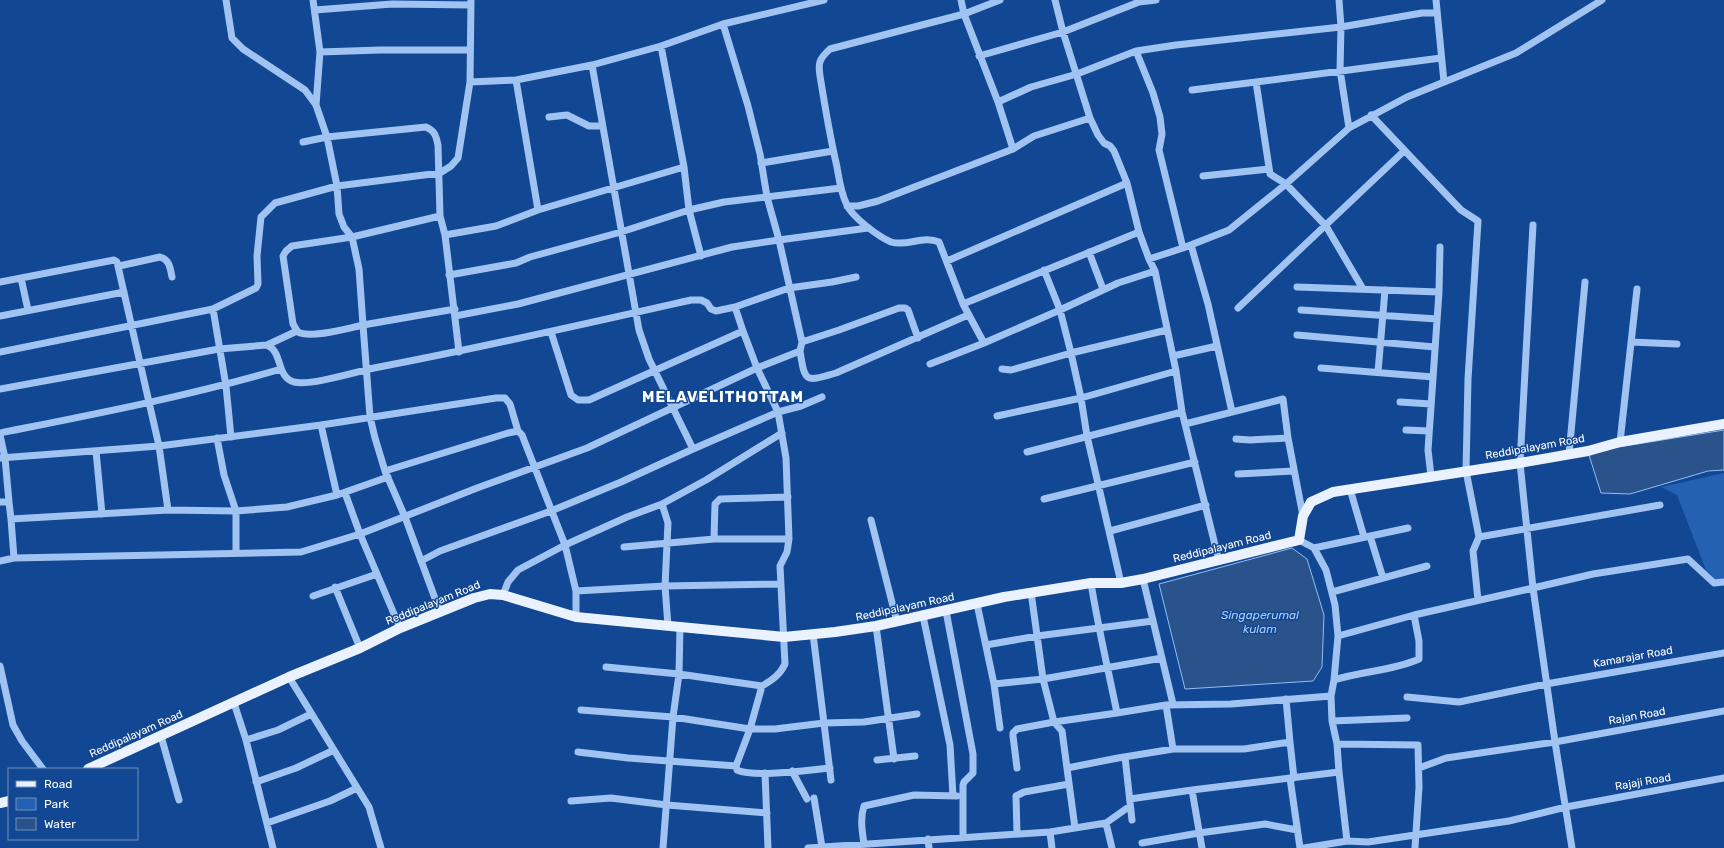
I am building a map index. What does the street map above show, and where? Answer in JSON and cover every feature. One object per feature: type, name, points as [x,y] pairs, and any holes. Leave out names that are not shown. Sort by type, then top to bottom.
[{"type":"main road","name":"Reddipalayam Road","points":[[90,768],[137,745],[161,736],[289,677],[360,648],[400,628],[474,598],[490,594],[503,595],[576,617],[784,636],[876,626],[1031,592],[1091,583],[1121,583],[1143,579],[1220,561],[1299,540],[1303,516],[1311,502],[1333,492],[1520,463],[1588,451],[1620,442],[1724,424]]},
{"type":"street","points":[[226,0],[232,38],[243,49],[305,90],[316,105],[327,137],[337,186],[339,214],[344,227],[352,237],[359,269],[370,417],[386,474],[405,517],[440,612]]},
{"type":"street","points":[[314,0],[320,52],[316,105]]},
{"type":"street","points":[[470,82],[516,80],[592,65],[661,46],[723,24],[824,0]]},
{"type":"street","points":[[961,0],[964,14],[975,39],[979,56],[998,102],[1013,149]]},
{"type":"street","points":[[984,344],[963,304],[939,242],[933,240],[903,243],[892,242],[868,228],[847,206],[841,188],[833,151],[819,65],[822,56],[830,49],[964,14],[1000,0]]},
{"type":"street","points":[[1055,0],[1063,32],[1090,118],[1104,143],[1110,146],[1114,151],[1127,183],[1139,232],[1148,259],[1155,271],[1176,371],[1182,412],[1220,561]]},
{"type":"street","points":[[979,56],[1063,32],[1139,2],[1156,0]]},
{"type":"street","points":[[1338,0],[1341,27],[1340,70],[1349,128]]},
{"type":"street","points":[[1436,0],[1444,82]]},
{"type":"street","points":[[1148,259],[1183,248],[1229,230],[1286,184],[1349,128],[1407,96],[1516,53],[1602,0]]},
{"type":"street","points":[[0,352],[213,309],[256,288],[258,284],[257,256],[261,217],[275,203],[337,186],[440,172],[452,166],[458,158],[470,82],[471,3],[392,4],[315,10]]},
{"type":"street","points":[[998,102],[1031,88],[1077,74],[1136,52],[1176,45],[1341,27],[1422,12],[1437,12]]},
{"type":"street","points":[[723,24],[748,106],[802,342],[800,351],[804,373],[808,378],[816,378],[836,372],[918,338],[968,315]]},
{"type":"street","points":[[661,46],[684,167],[689,210],[701,256]]},
{"type":"street","points":[[320,52],[470,50]]},
{"type":"street","points":[[1136,52],[1153,93],[1160,117],[1162,134],[1159,150],[1183,248]]},
{"type":"street","points":[[1192,90],[1441,58]]},
{"type":"street","points":[[592,65],[639,330],[672,408],[693,449]]},
{"type":"street","points":[[516,80],[538,210]]},
{"type":"street","points":[[1256,82],[1270,174],[1286,184],[1326,226],[1363,289]]},
{"type":"street","points":[[549,117],[567,115],[589,126],[602,126]]},
{"type":"street","points":[[1372,115],[1404,151],[1461,210],[1478,221],[1468,379],[1466,471],[1480,537],[1473,551],[1478,600]]},
{"type":"street","points":[[847,206],[858,206],[878,201],[1013,149],[1034,136],[1090,118]]},
{"type":"street","points":[[303,142],[327,137],[426,128],[433,130],[436,135],[440,172],[440,216],[445,235],[459,352]]},
{"type":"street","points":[[761,163],[833,151]]},
{"type":"street","points":[[1238,308],[1404,151]]},
{"type":"street","points":[[445,235],[496,226],[538,210],[684,167]]},
{"type":"street","points":[[1203,176],[1269,169]]},
{"type":"street","points":[[947,261],[1127,183]]},
{"type":"street","points":[[449,275],[516,263],[530,257],[621,232],[689,210],[743,199],[841,188]]},
{"type":"street","points":[[440,216],[352,237],[292,246],[283,256],[293,324],[297,331],[303,334],[313,334],[363,325],[518,304],[732,247],[868,228]]},
{"type":"street","points":[[1533,225],[1520,463],[1532,588],[1572,848]]},
{"type":"street","points":[[963,304],[1139,232]]},
{"type":"street","points":[[1191,245],[1208,304],[1232,412]]},
{"type":"street","points":[[1431,476],[1428,450],[1439,292],[1440,247]]},
{"type":"street","points":[[1089,252],[1103,289]]},
{"type":"street","points":[[119,266],[160,258],[166,259],[170,264],[172,277]]},
{"type":"street","points":[[0,282],[114,260],[117,262],[158,446],[168,510]]},
{"type":"street","points":[[1044,270],[1060,310],[1071,353],[1081,398],[1087,436],[1121,583]]},
{"type":"street","points":[[930,364],[984,344],[1118,282],[1155,271]]},
{"type":"street","points":[[267,345],[276,352],[281,369],[287,378],[301,382],[459,352],[691,300],[701,300],[707,303],[711,309],[716,311],[735,307],[789,288],[856,277]]},
{"type":"street","points":[[22,278],[28,310]]},
{"type":"street","points":[[1569,454],[1585,282]]},
{"type":"street","points":[[1297,287],[1439,292]]},
{"type":"street","points":[[1620,442],[1637,289]]},
{"type":"street","points":[[1378,372],[1384,316],[1385,290]]},
{"type":"street","points":[[0,316],[124,292]]},
{"type":"street","points":[[606,667],[679,674],[762,686],[773,680],[782,672],[785,664],[780,566],[787,552],[789,539],[786,458],[778,412],[757,368],[735,307]]},
{"type":"street","points":[[802,342],[899,308],[905,308],[908,310],[918,338]]},
{"type":"street","points":[[213,309],[226,386],[232,437]]},
{"type":"street","points":[[1301,310],[1437,319]]},
{"type":"street","points":[[1002,369],[1011,370],[1071,353],[1167,330]]},
{"type":"street","points":[[0,390],[219,348],[267,345],[297,331]]},
{"type":"street","points":[[552,332],[571,395],[578,400],[589,400],[743,331]]},
{"type":"street","points":[[1297,335],[1435,348]]},
{"type":"street","points":[[1631,342],[1677,344]]},
{"type":"street","points":[[1173,356],[1217,346]]},
{"type":"street","points":[[0,561],[14,558],[302,552],[360,534],[477,488],[587,448],[757,368],[800,351]]},
{"type":"street","points":[[1321,368],[1433,377]]},
{"type":"street","points":[[14,558],[11,519],[0,434],[149,404],[226,386],[281,369]]},
{"type":"street","points":[[997,416],[1081,398],[1176,371]]},
{"type":"street","points":[[421,561],[440,551],[551,511],[621,482],[778,412],[801,406],[822,397]]},
{"type":"street","points":[[2,458],[96,452],[158,446],[321,425],[496,398],[505,398],[510,404],[518,431],[526,443],[565,545],[576,591],[576,617]]},
{"type":"street","points":[[1185,424],[1283,399],[1288,438],[1303,516]]},
{"type":"street","points":[[1400,402],[1431,404]]},
{"type":"street","points":[[1027,452],[1182,412]]},
{"type":"street","points":[[321,425],[337,495]]},
{"type":"street","points":[[1406,430],[1429,431]]},
{"type":"street","points":[[11,519],[168,510],[236,510],[287,507],[345,493],[386,474],[518,431]]},
{"type":"street","points":[[503,595],[508,582],[518,570],[565,545],[627,517],[662,504],[706,480],[782,433]]},
{"type":"street","points":[[217,438],[224,475],[236,510],[236,553]]},
{"type":"street","points":[[1236,439],[1250,440],[1288,438]]},
{"type":"street","points":[[96,452],[102,514]]},
{"type":"street","points":[[1044,499],[1195,462]]},
{"type":"street","points":[[1238,474],[1294,471]]},
{"type":"street","points":[[1350,489],[1383,578]]},
{"type":"street","points":[[345,493],[360,534],[400,628]]},
{"type":"street","points":[[714,539],[715,504],[720,499],[788,497]]},
{"type":"street","points":[[0,502],[9,502]]},
{"type":"street","points":[[662,504],[668,523],[666,586],[668,626]]},
{"type":"street","points":[[1110,531],[1206,505]]},
{"type":"street","points":[[1480,537],[1660,505]]},
{"type":"street","points":[[871,520],[897,622]]},
{"type":"street","points":[[1314,548],[1408,528]]},
{"type":"street","points":[[624,546],[714,539],[789,539]]},
{"type":"street","points":[[1299,540],[1314,548],[1326,570],[1335,605],[1338,636],[1331,696],[1332,721],[1337,744],[1347,841]]},
{"type":"street","points":[[1338,636],[1414,615],[1593,574],[1688,559],[1714,583],[1724,582]]},
{"type":"street","points":[[1332,592],[1427,566]]},
{"type":"street","points":[[313,596],[335,587],[377,574]]},
{"type":"street","points":[[1143,579],[1162,658],[1169,705],[1173,749]]},
{"type":"street","points":[[1091,583],[1098,627],[1117,713]]},
{"type":"street","points":[[576,591],[666,586],[780,584]]},
{"type":"street","points":[[335,587],[360,648]]},
{"type":"street","points":[[1031,592],[1043,679],[1054,722],[1062,731],[1075,828]]},
{"type":"street","points":[[977,604],[994,684],[1000,728]]},
{"type":"street","points":[[946,611],[973,754],[972,773],[964,782],[963,837]]},
{"type":"street","points":[[1334,680],[1347,676],[1406,665],[1419,659],[1419,641],[1414,615]]},
{"type":"street","points":[[923,616],[950,745],[953,796]]},
{"type":"street","points":[[986,645],[1098,627],[1153,621]]},
{"type":"street","points":[[876,626],[894,759]]},
{"type":"street","points":[[663,848],[673,717],[679,674],[680,627]]},
{"type":"street","points":[[813,634],[831,780]]},
{"type":"street","name":"Kamarajar Road","points":[[1407,697],[1459,702],[1546,684],[1724,653]]},
{"type":"street","points":[[994,684],[1043,679],[1162,658]]},
{"type":"street","points":[[0,666],[13,725],[22,741],[42,768]]},
{"type":"street","points":[[289,677],[369,807],[381,848]]},
{"type":"street","points":[[736,766],[750,729],[762,686]]},
{"type":"street","points":[[1017,768],[1013,736],[1014,731],[1054,722],[1169,705],[1231,704],[1331,696]]},
{"type":"street","points":[[1286,699],[1292,778],[1300,848]]},
{"type":"street","points":[[234,703],[246,740],[273,848]]},
{"type":"street","points":[[581,710],[673,717],[750,729],[775,729],[824,723],[864,722],[917,714]]},
{"type":"street","name":"Rajan Road","points":[[1419,768],[1446,758],[1555,742],[1724,711]]},
{"type":"street","points":[[246,740],[278,730],[311,714]]},
{"type":"street","points":[[1332,721],[1407,718]]},
{"type":"street","points":[[161,736],[178,800]]},
{"type":"street","points":[[1067,768],[1173,749],[1244,749],[1290,742]]},
{"type":"street","points":[[1337,744],[1418,745],[1419,787],[1415,848]]},
{"type":"street","points":[[256,782],[296,768],[334,750]]},
{"type":"street","points":[[578,752],[670,762],[736,766]]},
{"type":"street","points":[[877,760],[915,756]]},
{"type":"street","points":[[1125,757],[1132,820]]},
{"type":"street","points":[[736,766],[737,770],[742,772],[766,773],[830,768]]},
{"type":"street","points":[[792,771],[810,799],[822,847]]},
{"type":"street","points":[[808,848],[1050,832],[1106,823],[1130,803],[1192,790],[1339,772]]},
{"type":"street","points":[[766,773],[768,848]]},
{"type":"street","name":"Rajaji Road","points":[[1304,848],[1347,841],[1368,842],[1509,821],[1566,807],[1724,778]]},
{"type":"street","points":[[1017,834],[1016,796],[1024,792],[1069,784]]},
{"type":"street","points":[[267,823],[330,801],[357,788]]},
{"type":"street","points":[[1192,790],[1202,848]]},
{"type":"street","points":[[864,844],[862,811],[864,806],[914,795],[963,796]]},
{"type":"street","points":[[571,801],[611,798],[667,805],[767,813]]},
{"type":"street","points":[[1106,823],[1112,848]]},
{"type":"street","points":[[1142,843],[1265,824],[1297,830]]},
{"type":"street","points":[[1050,832],[1052,848]]},
{"type":"street","points":[[928,839],[928,848]]},
{"type":"green space","points":[[1724,473],[1724,579],[1716,580],[1706,570],[1677,495],[1661,487]]},
{"type":"water","points":[[1724,430],[1724,470],[1708,471],[1630,494],[1601,493],[1588,452]]},
{"type":"water","name":"Singaperumal kulam","points":[[1292,548],[1307,559],[1324,615],[1322,667],[1313,681],[1185,689],[1159,584]]},
{"type":"district","name":"MELAVELITHOTTAM","points":[[723,397]]}]
